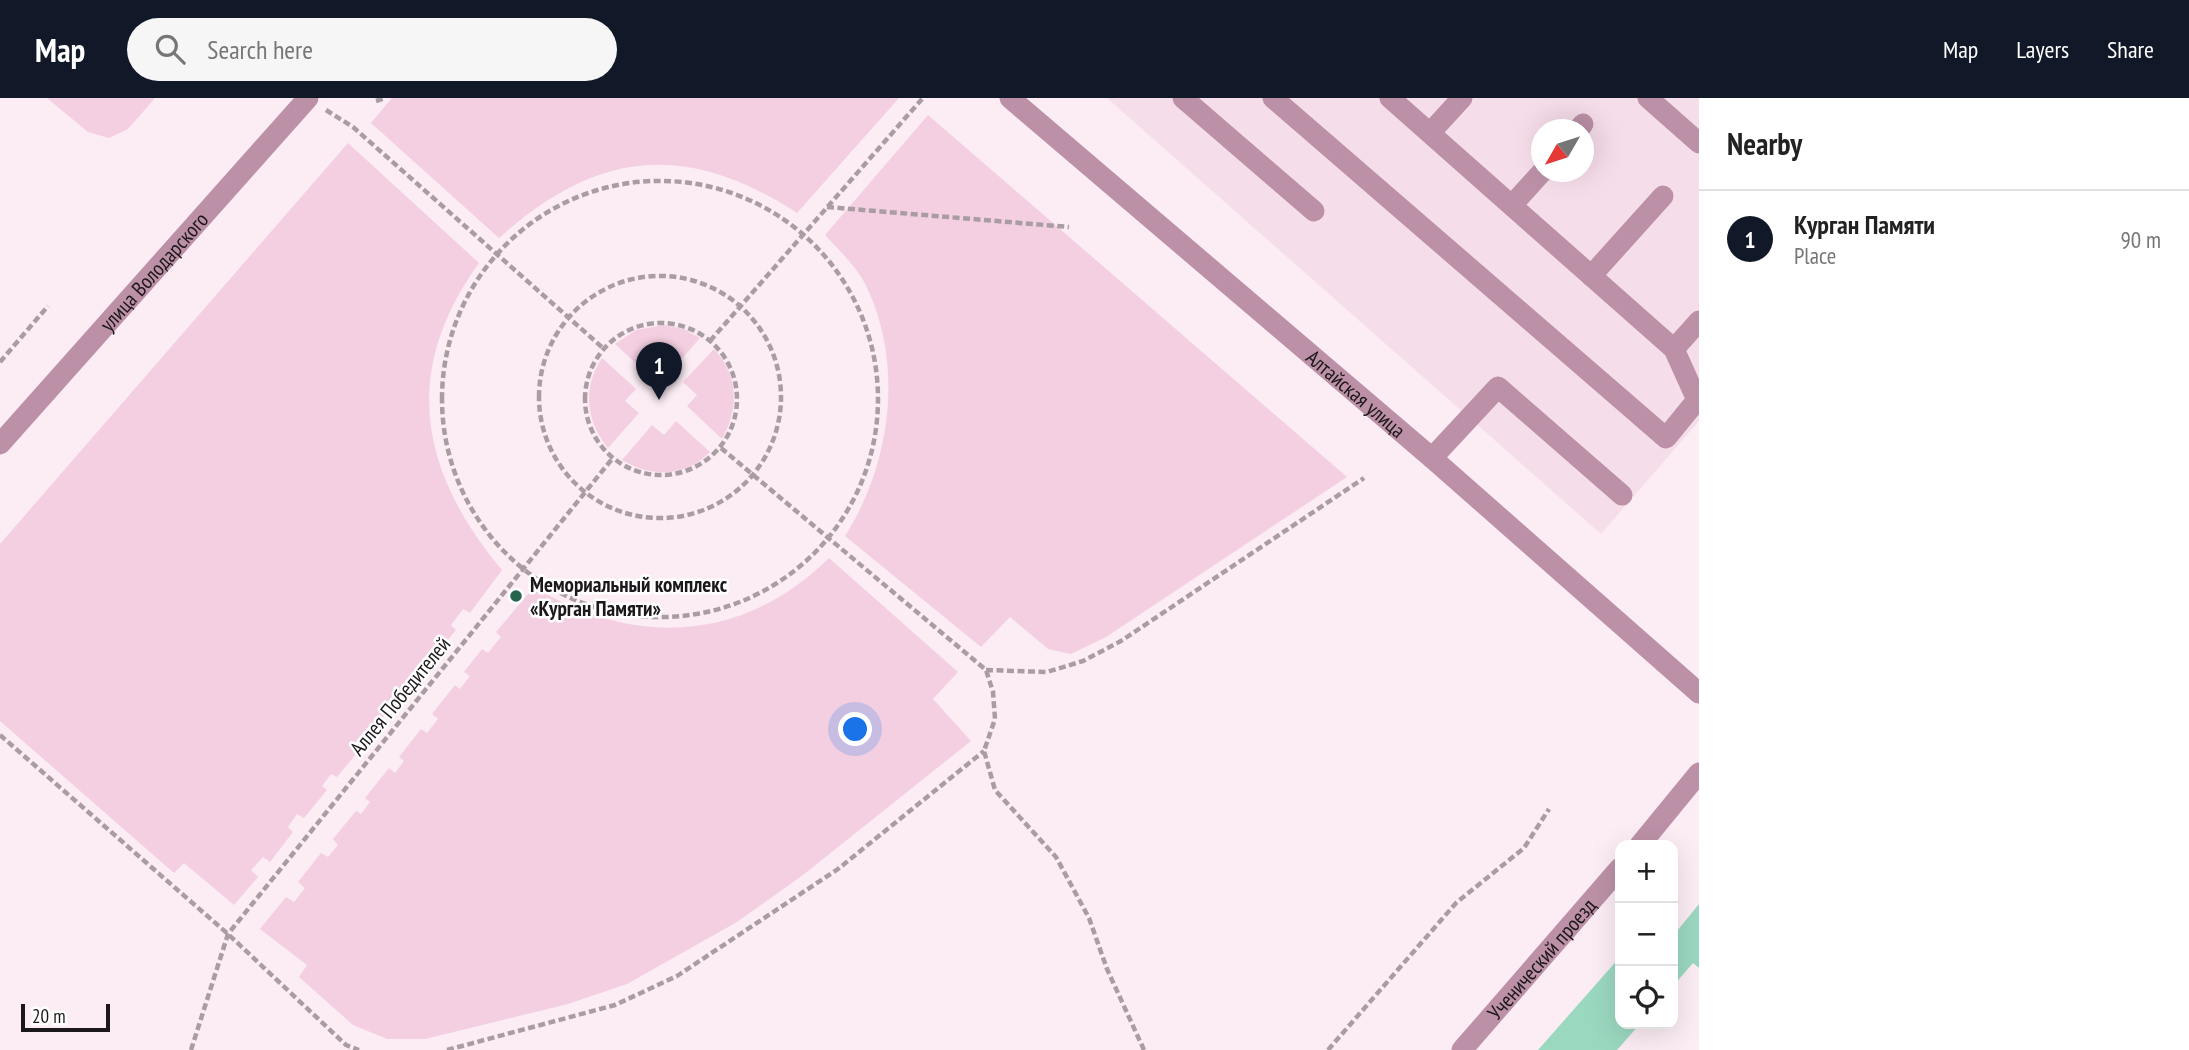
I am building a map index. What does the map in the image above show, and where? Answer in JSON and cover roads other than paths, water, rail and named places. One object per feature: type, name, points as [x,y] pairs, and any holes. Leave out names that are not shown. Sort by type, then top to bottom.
[{"type":"street","name":"улица Володарского","points":[[0,444],[308,98]]},
{"type":"street","name":"Алтайская улица","points":[[1010,98],[1432,458],[1699,693]]},
{"type":"street","points":[[1183,98],[1314,211]]},
{"type":"street","points":[[1273,98],[1666,438],[1697,400],[1674,349],[1390,98]]},
{"type":"street","points":[[1430,133],[1462,98]]},
{"type":"street","points":[[1648,98],[1699,143]]},
{"type":"street","points":[[1512,205],[1533,182]]},
{"type":"street","points":[[1591,276],[1663,196]]},
{"type":"street","points":[[1674,349],[1699,321]]},
{"type":"street","points":[[1432,458],[1497,387],[1622,495]]},
{"type":"street","points":[[1644,840],[1699,773]]},
{"type":"street","name":"Ученический проезд","points":[[1462,1050],[1615,875]]},
{"type":"place","name":"Курган Памяти","points":[[659,400]]},
{"type":"place","name":"Мемориальный комплекс «Курган Памяти»","points":[[516,596]]}]
